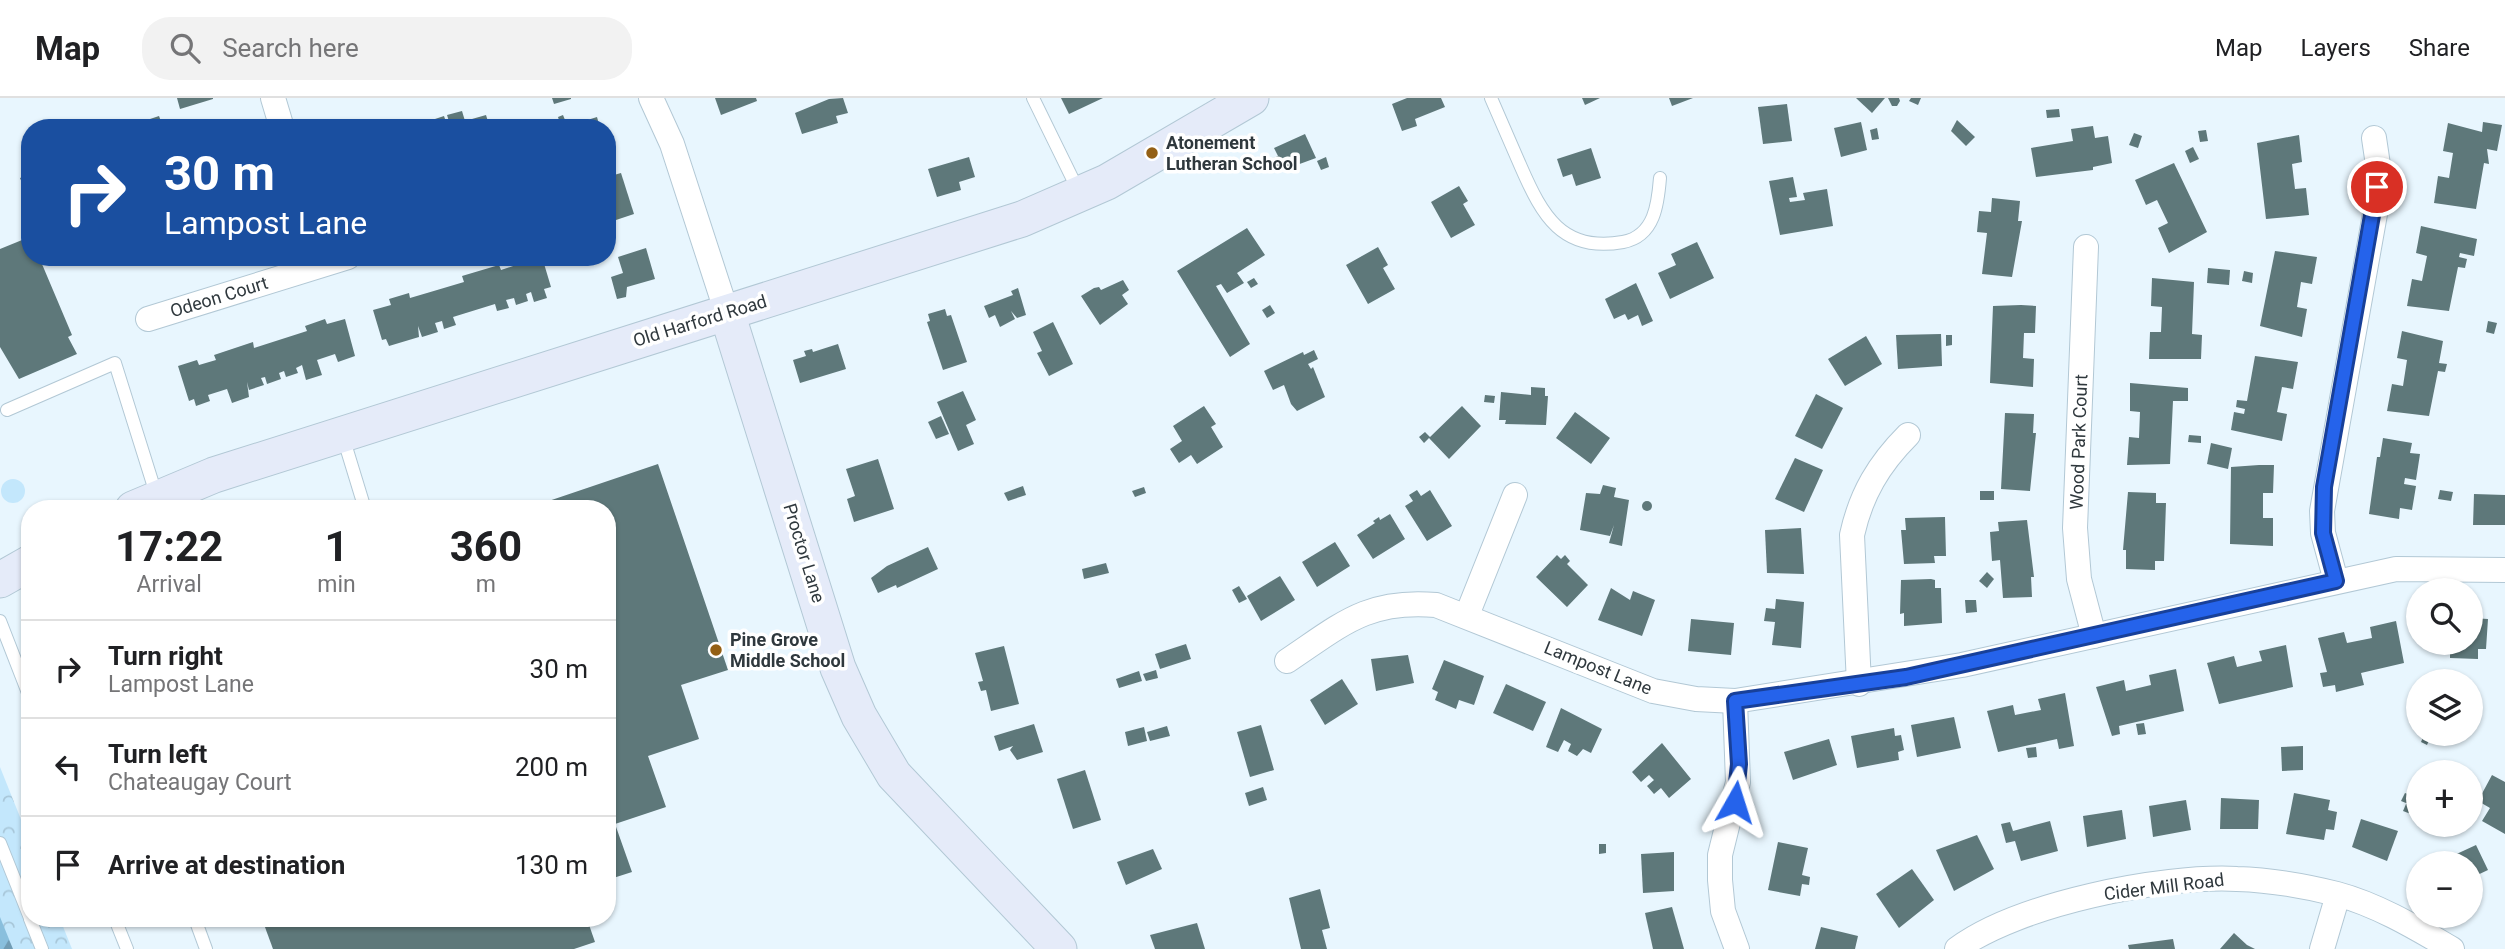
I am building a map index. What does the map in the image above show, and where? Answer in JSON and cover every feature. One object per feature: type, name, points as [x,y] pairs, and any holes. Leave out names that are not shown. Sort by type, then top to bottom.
[{"type":"street","points":[[273,98],[279,119]]},
{"type":"street","name":"Proctor Lane","points":[[651,98],[672,144],[838,668],[876,750],[894,775],[1059,949]]},
{"type":"street","name":"Old Harford Road","points":[[152,500],[214,475],[342,433],[1021,219],[1080,194],[1166,149],[1251,98]]},
{"type":"street","points":[[2336,581],[2323,533],[2322,511],[2375,214],[2378,165],[2374,138]]},
{"type":"street","name":"Wood Park Court","points":[[2086,247],[2076,528],[2079,579],[2094,636]]},
{"type":"street","name":"Odeon Court","points":[[148,319],[313,266]]},
{"type":"street","points":[[1858,684],[1852,535],[1857,512],[1872,479],[1886,457],[1908,435]]},
{"type":"street","points":[[1467,615],[1515,495]]},
{"type":"street","points":[[0,580],[21,568]]},
{"type":"street","name":"Lampost Lane","points":[[1287,661],[1365,611],[1387,605],[1436,605],[1467,615],[1653,691],[1696,699],[1735,701],[1962,666],[2396,569],[2505,570]]},
{"type":"street","points":[[1735,701],[1738,782],[1720,855],[1720,880],[1723,911],[1737,949]]},
{"type":"street","name":"Cider Mill Road","points":[[1957,949],[2016,917],[2069,901],[2178,882],[2236,878],[2287,884],[2338,895],[2408,924],[2452,949]]},
{"type":"street","points":[[2322,949],[2338,895]]},
{"type":"lane","points":[[1033,98],[1080,194]]},
{"type":"lane","points":[[1491,98],[1538,206],[1553,225],[1571,237],[1611,243],[1628,241],[1642,233],[1658,206],[1660,177]]},
{"type":"lane","points":[[7,410],[115,363],[144,500]]},
{"type":"lane","points":[[342,433],[362,500]]},
{"type":"lane","points":[[0,621],[21,675]]},
{"type":"lane","points":[[0,843],[21,896]]},
{"type":"lane","points":[[33,927],[42,949]]},
{"type":"lane","points":[[118,927],[127,949]]},
{"type":"lane","points":[[198,927],[206,949]]},
{"type":"green space","points":[[18,480],[24,486],[22,500],[13,503],[4,500],[1,491],[4,482]]},
{"type":"green space","points":[[0,767],[21,820],[21,927],[63,927],[72,949],[13,949],[0,917]]},
{"type":"green space","points":[[0,904],[19,949],[0,949]]},
{"type":"building","points":[[177,98],[213,98],[213,99],[180,109]]},
{"type":"building","points":[[552,98],[571,98],[571,99],[554,104]]},
{"type":"building","points":[[715,98],[756,98],[757,101],[721,115]]},
{"type":"building","points":[[843,98],[848,113],[836,116],[838,123],[802,134],[795,113],[829,99]]},
{"type":"building","points":[[1061,98],[1103,98],[1069,114]]},
{"type":"building","points":[[1407,98],[1441,98],[1445,107],[1415,119],[1417,126],[1402,131],[1392,104]]},
{"type":"building","points":[[1582,98],[1600,98],[1585,105]]},
{"type":"building","points":[[1669,98],[1693,98],[1672,106]]},
{"type":"building","points":[[1856,98],[1885,98],[1872,113]]},
{"type":"building","points":[[1888,98],[1899,98],[1900,101],[1897,106],[1892,106]]},
{"type":"building","points":[[1911,98],[1921,98],[1918,105],[1909,101]]},
{"type":"building","points":[[1787,104],[1792,141],[1763,144],[1758,107]]},
{"type":"building","points":[[2059,109],[2060,117],[2047,118],[2046,110]]},
{"type":"building","points":[[462,111],[464,119],[448,119],[447,115]]},
{"type":"building","points":[[1957,120],[1975,137],[1966,146],[1951,131]]},
{"type":"building","points":[[1861,122],[1867,150],[1841,157],[1834,128]]},
{"type":"building","points":[[2483,122],[2502,125],[2497,151],[2487,149],[2489,164],[2484,163],[2476,209],[2434,203],[2438,176],[2449,178],[2453,153],[2443,151],[2448,123],[2482,132]]},
{"type":"building","points":[[2093,126],[2095,138],[2108,136],[2112,163],[2093,167],[2093,170],[2036,177],[2031,148],[2073,141],[2071,129]]},
{"type":"building","points":[[1877,128],[1879,139],[1872,140],[1870,130]]},
{"type":"building","points":[[2206,130],[2208,141],[2200,142],[2198,131]]},
{"type":"building","points":[[2134,133],[2142,136],[2138,148],[2129,145]]},
{"type":"building","points":[[1305,134],[1316,158],[1275,173],[1269,160],[1278,156],[1274,148]]},
{"type":"building","points":[[2299,135],[2302,162],[2292,164],[2295,189],[2306,188],[2309,215],[2266,219],[2257,143]]},
{"type":"building","points":[[2193,147],[2199,159],[2190,163],[2185,151]]},
{"type":"building","points":[[1591,148],[1601,178],[1576,186],[1572,174],[1563,177],[1557,159]]},
{"type":"building","points":[[969,157],[975,177],[959,182],[961,190],[937,197],[928,169]]},
{"type":"building","points":[[1326,157],[1329,167],[1321,170],[1317,161]]},
{"type":"building","points":[[2174,163],[2207,232],[2169,253],[2158,228],[2168,223],[2157,200],[2146,205],[2135,180]]},
{"type":"building","points":[[621,173],[634,214],[616,220],[616,174]]},
{"type":"building","points":[[1793,177],[1797,197],[1789,198],[1790,202],[1805,200],[1803,193],[1827,189],[1833,226],[1780,235],[1769,181]]},
{"type":"building","points":[[1459,186],[1468,201],[1463,204],[1475,225],[1451,238],[1431,202]]},
{"type":"building","points":[[1992,198],[2020,201],[2018,221],[2022,221],[2012,277],[1982,274],[1987,233],[1977,232],[1979,211],[1991,212]]},
{"type":"building","points":[[2421,226],[2477,239],[2474,256],[2460,253],[2459,257],[2467,259],[2465,268],[2458,267],[2449,311],[2407,306],[2412,279],[2422,281],[2427,256],[2416,253]]},
{"type":"building","points":[[1247,228],[1265,255],[1237,273],[1244,283],[1227,293],[1221,284],[1216,286],[1250,344],[1230,357],[1177,271]]},
{"type":"building","points":[[21,240],[21,266],[43,266],[72,335],[68,337],[77,354],[19,379],[0,347],[0,249]]},
{"type":"building","points":[[1697,242],[1714,278],[1670,299],[1658,273],[1676,265],[1671,254]]},
{"type":"building","points":[[1378,247],[1388,265],[1383,268],[1395,289],[1368,304],[1346,265]]},
{"type":"building","points":[[646,248],[655,279],[627,287],[626,297],[617,299],[611,277],[623,273],[618,257]]},
{"type":"building","points":[[2275,251],[2317,257],[2312,284],[2301,282],[2297,307],[2307,309],[2302,337],[2260,326]]},
{"type":"building","points":[[496,266],[499,266],[501,270],[513,266],[545,266],[551,287],[544,289],[547,298],[534,302],[531,292],[526,294],[528,301],[516,305],[514,298],[506,300],[509,308],[497,311],[495,304],[453,317],[456,325],[444,329],[442,321],[435,323],[438,332],[422,337],[418,326],[419,337],[389,346],[386,339],[382,340],[373,310],[391,305],[389,299],[409,293],[410,298],[464,282],[462,276]]},
{"type":"building","points":[[2208,268],[2230,270],[2229,285],[2207,283]]},
{"type":"building","points":[[2244,271],[2253,273],[2252,283],[2242,281]]},
{"type":"building","points":[[1254,278],[1258,284],[1251,288],[1247,282]]},
{"type":"building","points":[[2152,278],[2194,282],[2192,334],[2202,335],[2201,359],[2149,359],[2150,332],[2161,332],[2162,307],[2151,306]]},
{"type":"building","points":[[1123,280],[1129,290],[1122,295],[1128,304],[1100,325],[1081,296],[1094,288],[1099,287],[1101,290]]},
{"type":"building","points":[[1636,283],[1653,321],[1642,326],[1638,315],[1628,320],[1625,314],[1614,319],[1605,299]]},
{"type":"building","points":[[1018,288],[1026,315],[1017,318],[1011,311],[1015,319],[1000,327],[995,315],[989,318],[984,306],[1013,295],[1011,291]]},
{"type":"building","points":[[1270,305],[1275,313],[1267,318],[1262,310]]},
{"type":"building","points":[[1993,306],[2036,306],[2035,333],[2024,333],[2023,358],[2034,359],[2033,387],[1990,383]]},
{"type":"building","points":[[945,309],[947,316],[951,315],[967,362],[943,370],[927,322],[930,321],[928,314]]},
{"type":"building","points":[[325,319],[327,324],[345,319],[355,356],[338,362],[335,354],[317,360],[322,375],[306,380],[302,365],[296,368],[298,373],[286,377],[284,371],[279,373],[281,379],[267,384],[265,377],[261,378],[264,385],[249,390],[247,382],[249,397],[232,403],[227,389],[208,395],[210,401],[196,406],[194,399],[189,401],[178,366],[197,360],[199,365],[216,360],[214,355],[253,342],[254,348],[307,331],[305,326]]},
{"type":"building","points":[[2488,321],[2497,323],[2494,334],[2486,332]]},
{"type":"building","points":[[1053,322],[1073,364],[1049,376],[1037,353],[1042,351],[1033,332]]},
{"type":"building","points":[[2402,331],[2443,341],[2439,363],[2447,364],[2445,372],[2438,371],[2429,416],[2387,411],[2392,384],[2403,386],[2407,360],[2397,358]]},
{"type":"building","points":[[1941,334],[1942,366],[1898,369],[1896,335]]},
{"type":"building","points":[[1946,335],[1952,335],[1952,345],[1946,346]]},
{"type":"building","points":[[1866,336],[1882,364],[1845,386],[1828,359]]},
{"type":"building","points":[[838,344],[846,369],[800,383],[793,360],[806,356],[804,351],[812,349],[813,352]]},
{"type":"building","points":[[1314,350],[1318,359],[1308,364],[1311,369],[1313,367],[1325,397],[1297,411],[1291,404],[1284,385],[1273,390],[1264,371],[1303,352],[1304,355]]},
{"type":"building","points":[[2255,356],[2298,362],[2293,389],[2282,387],[2277,412],[2287,414],[2282,441],[2231,430],[2234,412],[2244,414],[2245,409],[2236,407],[2237,400],[2247,401]]},
{"type":"building","points":[[2130,383],[2188,388],[2188,401],[2173,401],[2170,464],[2127,465],[2129,437],[2139,438],[2140,412],[2130,411]]},
{"type":"building","points":[[1531,387],[1545,388],[1545,396],[1548,396],[1546,425],[1505,424],[1506,420],[1499,420],[1501,392],[1531,395]]},
{"type":"building","points":[[963,391],[976,420],[966,425],[974,444],[958,451],[937,402]]},
{"type":"building","points":[[1816,394],[1843,408],[1822,449],[1795,436]]},
{"type":"building","points":[[1485,395],[1495,396],[1494,403],[1484,402]]},
{"type":"building","points":[[1204,406],[1216,424],[1211,427],[1223,447],[1197,464],[1191,455],[1179,463],[1170,449],[1182,441],[1173,426]]},
{"type":"building","points":[[1462,406],[1481,426],[1449,459],[1429,438],[1424,443],[1419,437],[1425,432],[1430,437]]},
{"type":"building","points":[[1575,412],[1610,438],[1591,464],[1556,438]]},
{"type":"building","points":[[2005,413],[2034,414],[2033,433],[2036,433],[2030,491],[2001,489]]},
{"type":"building","points":[[941,416],[949,434],[936,439],[928,422]]},
{"type":"building","points":[[2189,435],[2201,436],[2201,443],[2188,442]]},
{"type":"building","points":[[2383,438],[2412,443],[2410,453],[2420,454],[2416,480],[2405,478],[2404,484],[2416,486],[2412,510],[2400,508],[2399,519],[2369,514],[2377,457],[2380,457]]},
{"type":"building","points":[[2211,443],[2232,448],[2228,469],[2207,464]]},
{"type":"building","points":[[1795,458],[1823,470],[1804,512],[1775,499]]},
{"type":"building","points":[[878,459],[894,509],[854,522],[847,499],[855,496],[846,469]]},
{"type":"building","points":[[658,464],[728,670],[681,685],[699,739],[648,756],[666,807],[616,824],[616,500],[552,500]]},
{"type":"building","points":[[2274,465],[2273,493],[2263,493],[2263,518],[2273,518],[2273,546],[2230,544],[2231,467]]},
{"type":"building","points":[[1603,485],[1616,488],[1614,497],[1629,500],[1622,546],[1609,543],[1614,525],[1610,536],[1580,530],[1586,493],[1600,494]]},
{"type":"building","points":[[1023,486],[1026,495],[1008,501],[1004,493]]},
{"type":"building","points":[[1144,487],[1146,493],[1135,497],[1132,491]]},
{"type":"building","points":[[1417,490],[1421,496],[1430,490],[1452,526],[1427,541],[1405,506],[1413,501],[1409,495]]},
{"type":"building","points":[[2440,490],[2453,492],[2451,501],[2438,499]]},
{"type":"building","points":[[1980,491],[1994,491],[1994,500],[1980,500]]},
{"type":"building","points":[[2128,492],[2156,493],[2156,503],[2166,503],[2164,561],[2155,561],[2155,570],[2126,569],[2126,550],[2123,550]]},
{"type":"building","points":[[2474,494],[2505,495],[2505,525],[2473,525]]},
{"type":"building","points":[[1647,501],[1651,502],[1651,510],[1647,511],[1643,510],[1642,506],[1643,502]]},
{"type":"building","points":[[1390,514],[1405,539],[1373,559],[1357,535],[1375,523],[1373,521],[1379,517],[1380,520]]},
{"type":"building","points":[[1945,517],[1946,556],[1934,556],[1935,563],[1904,564],[1901,530],[1906,530],[1905,518]]},
{"type":"building","points":[[2027,520],[2034,577],[2031,577],[2032,597],[2003,598],[2000,560],[1992,561],[1990,532],[1999,531],[1998,522]]},
{"type":"building","points":[[1801,528],[1804,574],[1767,573],[1765,530]]},
{"type":"building","points":[[1335,542],[1350,566],[1317,587],[1302,562]]},
{"type":"building","points":[[928,547],[938,569],[897,588],[896,585],[878,593],[871,578],[887,566]]},
{"type":"building","points":[[1557,555],[1561,559],[1565,555],[1570,561],[1567,564],[1588,585],[1567,607],[1536,577]]},
{"type":"building","points":[[1106,563],[1109,573],[1084,579],[1082,569]]},
{"type":"building","points":[[1987,572],[1994,579],[1987,588],[1979,581]]},
{"type":"building","points":[[1280,576],[1295,600],[1261,621],[1247,596]]},
{"type":"building","points":[[1901,580],[1935,580],[1935,588],[1941,588],[1942,623],[1904,626],[1904,613],[1900,614]]},
{"type":"building","points":[[1239,586],[1247,599],[1239,603],[1232,590]]},
{"type":"building","points":[[1611,588],[1630,600],[1633,591],[1655,600],[1642,636],[1598,620]]},
{"type":"building","points":[[1776,599],[1804,602],[1801,648],[1772,645],[1775,622],[1764,621],[1766,608],[1775,609]]},
{"type":"building","points":[[1965,600],[1976,600],[1977,612],[1966,613]]},
{"type":"building","points":[[1691,619],[1734,623],[1731,655],[1688,651]]},
{"type":"building","points":[[2483,619],[2488,619],[2486,649],[2483,649]]},
{"type":"building","points":[[2396,621],[2404,663],[2361,673],[2364,685],[2336,692],[2335,685],[2323,687],[2320,673],[2327,672],[2318,638],[2344,632],[2347,643],[2372,638],[2370,627]]},
{"type":"building","points":[[1186,644],[1191,659],[1160,669],[1155,654]]},
{"type":"building","points":[[2286,645],[2293,687],[2219,704],[2207,663],[2234,656],[2237,667],[2262,661],[2259,651]]},
{"type":"building","points":[[1004,646],[1019,704],[991,711],[986,690],[981,691],[978,682],[983,681],[975,653]]},
{"type":"building","points":[[1408,655],[1414,683],[1376,691],[1371,659]]},
{"type":"building","points":[[2450,655],[2478,655],[2478,659],[2450,658]]},
{"type":"building","points":[[1444,660],[1484,676],[1474,705],[1459,700],[1456,709],[1435,700],[1438,692],[1432,689]]},
{"type":"building","points":[[2176,669],[2184,711],[2119,726],[2120,734],[2112,736],[2096,687],[2124,680],[2126,691],[2151,685],[2149,675]]},
{"type":"building","points":[[1156,670],[1158,678],[1146,681],[1143,674]]},
{"type":"building","points":[[1139,671],[1142,681],[1119,688],[1116,679]]},
{"type":"building","points":[[1342,679],[1358,704],[1325,725],[1310,700]]},
{"type":"building","points":[[1506,684],[1546,702],[1533,731],[1493,713]]},
{"type":"building","points":[[2065,693],[2074,746],[2059,749],[2057,739],[1998,752],[1987,711],[2013,705],[2015,715],[2041,710],[2038,699]]},
{"type":"building","points":[[1561,708],[1602,729],[1591,753],[1583,749],[1577,756],[1568,751],[1571,744],[1564,740],[1558,752],[1546,747]]},
{"type":"building","points":[[1954,717],[1961,748],[1917,757],[1911,725]]},
{"type":"building","points":[[2144,723],[2146,734],[2138,735],[2136,724]]},
{"type":"building","points":[[1034,724],[1043,752],[1017,760],[1010,750],[1013,746],[999,751],[994,736]]},
{"type":"building","points":[[1261,725],[1274,770],[1250,777],[1237,732]]},
{"type":"building","points":[[1167,726],[1170,736],[1150,741],[1147,732]]},
{"type":"building","points":[[1144,727],[1147,741],[1128,746],[1125,732]]},
{"type":"building","points":[[1894,728],[1895,736],[1901,735],[1904,750],[1898,752],[1899,760],[1857,768],[1851,736]]},
{"type":"building","points":[[1829,739],[1837,765],[1793,780],[1784,752]]},
{"type":"building","points":[[1662,743],[1691,779],[1669,798],[1661,788],[1654,794],[1647,786],[1654,780],[1649,775],[1641,782],[1632,772]]},
{"type":"building","points":[[2303,746],[2303,770],[2282,771],[2281,747]]},
{"type":"building","points":[[2036,747],[2037,757],[2028,758],[2026,748]]},
{"type":"building","points":[[1085,770],[1101,820],[1073,829],[1057,779]]},
{"type":"building","points":[[2492,775],[2505,782],[2505,834],[2483,822],[2490,808],[2483,804],[2483,792]]},
{"type":"building","points":[[1263,787],[1267,800],[1249,806],[1245,793]]},
{"type":"building","points":[[2294,793],[2330,800],[2328,810],[2337,812],[2334,830],[2326,829],[2324,840],[2286,834]]},
{"type":"building","points":[[2221,798],[2259,800],[2258,829],[2220,829]]},
{"type":"building","points":[[2186,800],[2191,830],[2153,837],[2149,806]]},
{"type":"building","points":[[2122,810],[2126,839],[2087,847],[2083,816]]},
{"type":"building","points":[[2361,819],[2398,831],[2387,861],[2352,847]]},
{"type":"building","points":[[2050,821],[2058,851],[2021,861],[2015,841],[2006,843],[2001,824],[2010,822],[2013,831]]},
{"type":"building","points":[[616,827],[632,872],[616,877]]},
{"type":"building","points":[[1977,835],[1994,869],[1954,891],[1936,850]]},
{"type":"building","points":[[1778,842],[1808,848],[1802,875],[1810,877],[1809,885],[1802,884],[1800,896],[1768,890]]},
{"type":"building","points":[[1599,844],[1606,844],[1606,853],[1599,854]]},
{"type":"building","points":[[2476,845],[2479,851],[2463,851]]},
{"type":"building","points":[[1153,849],[1162,869],[1126,885],[1117,862]]},
{"type":"building","points":[[1674,852],[1674,891],[1643,893],[1641,854]]},
{"type":"building","points":[[2483,860],[2488,870],[2483,872]]},
{"type":"building","points":[[1912,869],[1934,900],[1899,928],[1876,894]]},
{"type":"building","points":[[1320,889],[1330,928],[1322,930],[1327,949],[1301,949],[1289,898]]},
{"type":"building","points":[[1672,907],[1684,949],[1653,949],[1645,913]]},
{"type":"building","points":[[1197,923],[1205,949],[1155,949],[1150,935]]},
{"type":"building","points":[[265,927],[590,927],[595,942],[574,949],[273,949]]},
{"type":"building","points":[[1821,927],[1858,936],[1855,949],[1815,949]]},
{"type":"building","points":[[2234,933],[2247,945],[2255,949],[2220,949]]},
{"type":"building","points":[[2173,939],[2175,949],[2129,949],[2128,945]]},
{"type":"place","name":"Atonement Lutheran School","points":[[1152,153]]},
{"type":"place","name":"Pine Grove Middle School","points":[[716,650]]},
{"type":"route","points":[[1735,802],[1739,764],[1735,701],[1906,677],[1962,666],[2336,581],[2323,533],[2324,487],[2375,214],[2377,187]]}]
